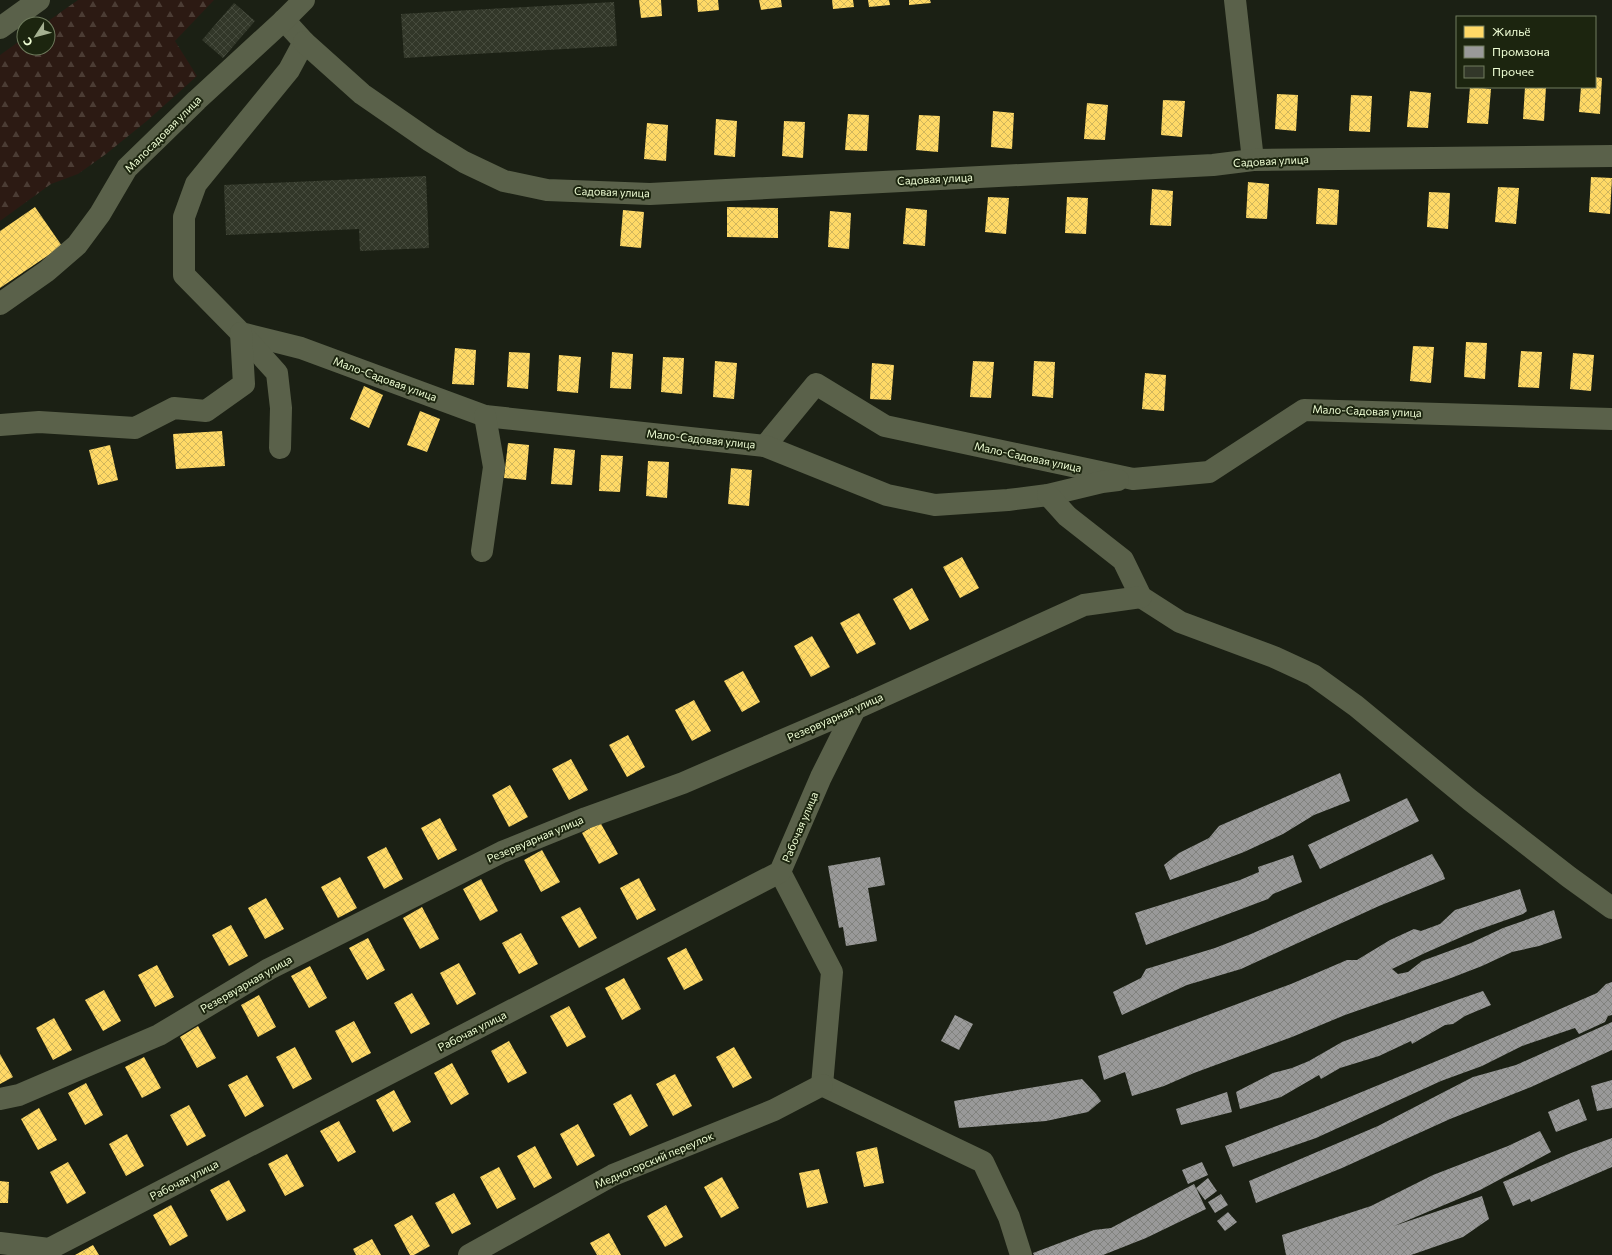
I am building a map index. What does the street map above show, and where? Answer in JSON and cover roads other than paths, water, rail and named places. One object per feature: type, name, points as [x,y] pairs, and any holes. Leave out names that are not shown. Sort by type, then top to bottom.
[{"type":"street","points":[[0,28],[39,0]]},
{"type":"street","name":"Малосадовая улица","points":[[0,304],[47,271],[77,245],[100,214],[126,168],[304,0]]},
{"type":"street","points":[[1235,0],[1253,160]]},
{"type":"street","points":[[280,448],[281,408],[277,373],[184,274],[184,217],[196,184],[289,70],[304,42],[284,20]]},
{"type":"street","name":"Садовая улица","points":[[304,42],[362,94],[458,159],[504,181],[547,190],[650,194],[1212,165],[1253,160],[1611,157]]},
{"type":"street","points":[[0,425],[39,422],[135,428],[174,408],[206,411],[244,384],[241,333]]},
{"type":"street","name":"Мало-Садовая улица","points":[[241,333],[301,348],[486,416],[765,446],[816,384],[885,426],[1133,479],[1208,472],[1304,410],[1612,419]]},
{"type":"street","points":[[482,552],[494,467],[486,416]]},
{"type":"street","points":[[765,446],[887,495],[935,505],[1008,500],[1048,495],[1102,482],[1133,479]]},
{"type":"street","points":[[1048,495],[1067,516],[1123,560],[1141,597],[1180,622],[1274,657],[1313,675],[1356,706],[1470,800],[1612,908]]},
{"type":"street","name":"Резервуарная улица","points":[[0,1099],[19,1095],[159,1035],[269,969],[502,852],[586,818],[683,783],[855,709],[1084,606],[1141,597]]},
{"type":"street","name":"Рабочая улица","points":[[0,1243],[49,1249],[780,872],[821,777],[855,709]]},
{"type":"street","points":[[780,872],[832,972],[822,1085],[983,1162],[1009,1217],[1021,1255]]},
{"type":"street","name":"Медногорский переулок","points":[[469,1255],[613,1176],[774,1110],[822,1085]]}]
